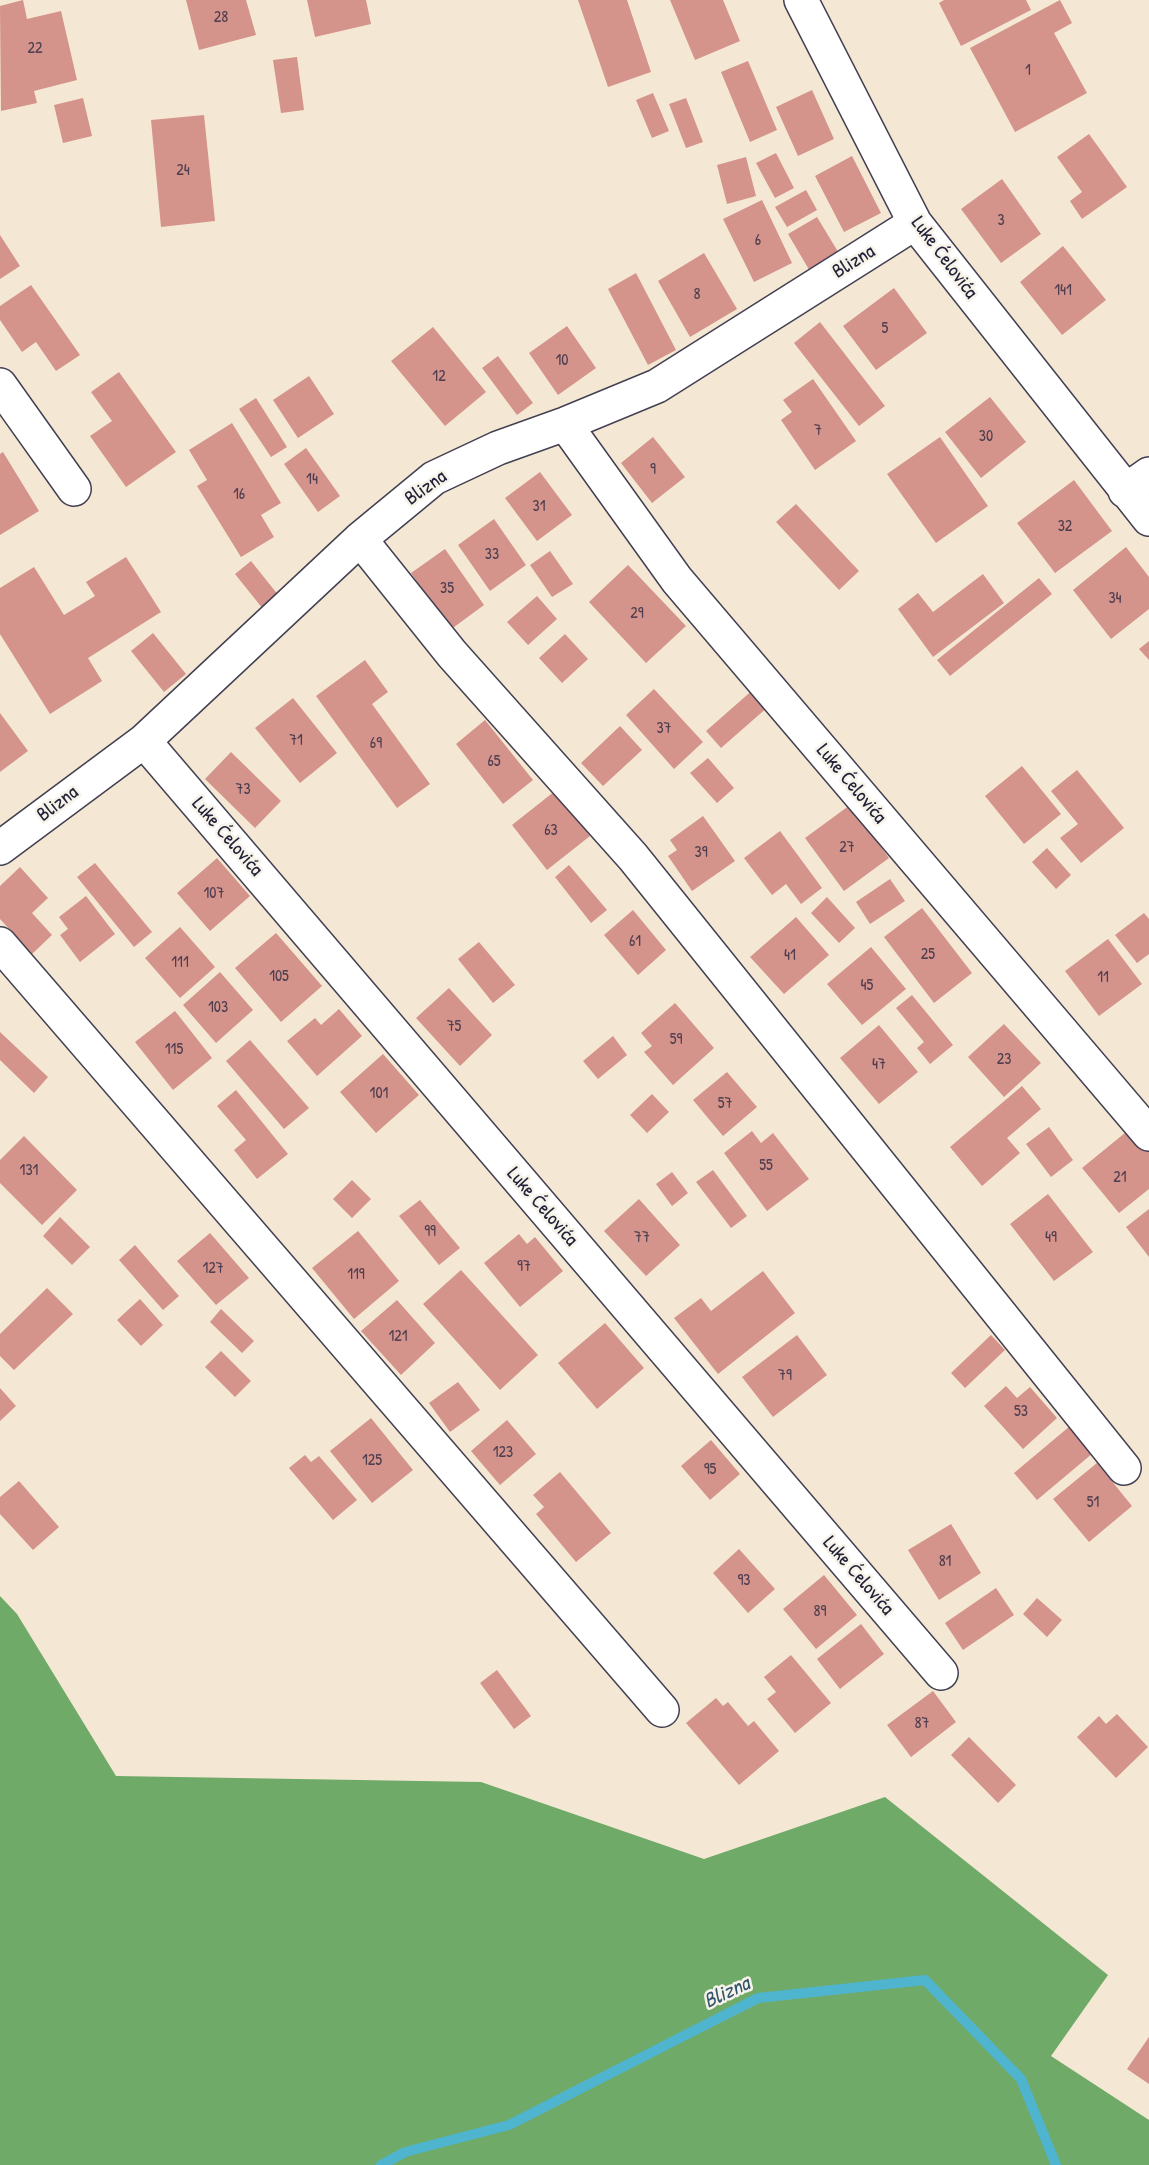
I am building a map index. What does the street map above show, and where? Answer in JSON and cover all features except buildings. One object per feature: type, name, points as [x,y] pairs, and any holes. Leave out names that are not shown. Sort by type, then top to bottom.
[{"type":"street","name":"Luke Ćelovića","points":[[801,0],[915,223],[1137,482],[1149,519]]},
{"type":"street","name":"Blizna","points":[[0,848],[144,741],[360,539],[434,478],[498,447],[565,424],[657,386],[915,223]]},
{"type":"street","points":[[0,385],[74,489]]},
{"type":"street","name":"Luke Ćelovića","points":[[565,424],[677,580],[1149,1134]]},
{"type":"street","points":[[360,539],[452,654],[633,856],[1124,1468]]},
{"type":"street","name":"Luke Ćelovića","points":[[144,741],[941,1673]]},
{"type":"street","points":[[0,944],[662,1710]]},
{"type":"green space","points":[[0,1596],[17,1614],[116,1776],[481,1782],[704,1859],[885,1797],[1108,1975],[1051,2056],[1149,2120],[1149,2165],[0,2165]]},
{"type":"waterway","name":"Blizna","points":[[381,2165],[405,2152],[509,2125],[758,1998],[925,1980],[1021,2079],[1056,2165]]}]
